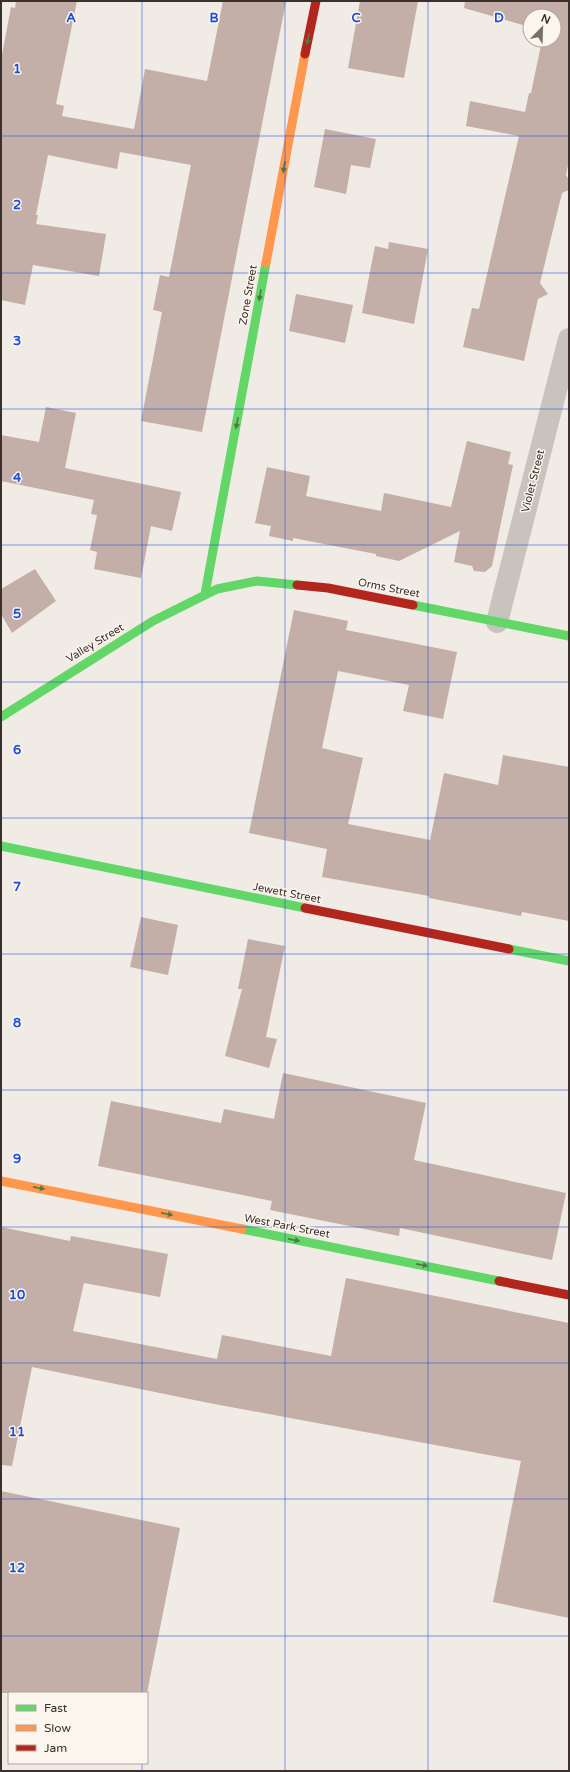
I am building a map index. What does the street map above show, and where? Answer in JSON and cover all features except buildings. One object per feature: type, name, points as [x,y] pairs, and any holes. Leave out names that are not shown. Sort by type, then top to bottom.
[{"type":"street","name":"Zone Street","points":[[205,594],[300,76],[316,1]]},
{"type":"street","name":"Violet Street","points":[[497,622],[569,339]]},
{"type":"street","name":"Orms Street","points":[[205,594],[217,589],[257,581],[328,588],[569,636]]},
{"type":"street","name":"Valley Street","points":[[1,717],[153,621],[205,594]]},
{"type":"street","name":"Jewett Street","points":[[1,846],[175,883],[569,961]]},
{"type":"street","name":"West Park Street","points":[[1,1181],[569,1295]]},
{"type":"traffic: fast","points":[[205,594],[266,263]]},
{"type":"traffic: fast","points":[[1,717],[153,621],[217,589],[257,581],[297,585]]},
{"type":"traffic: fast","points":[[413,605],[569,636]]},
{"type":"traffic: fast","points":[[1,846],[305,908]]},
{"type":"traffic: fast","points":[[509,949],[569,961]]},
{"type":"traffic: fast","points":[[242,1229],[499,1281]]},
{"type":"traffic: slow","points":[[266,263],[305,54]]},
{"type":"traffic: slow","points":[[1,1181],[242,1229]]},
{"type":"traffic: jam","points":[[305,54],[316,1]]},
{"type":"traffic: jam","points":[[297,585],[328,588],[413,605]]},
{"type":"traffic: jam","points":[[305,908],[509,949]]},
{"type":"traffic: jam","points":[[499,1281],[569,1295]]}]
